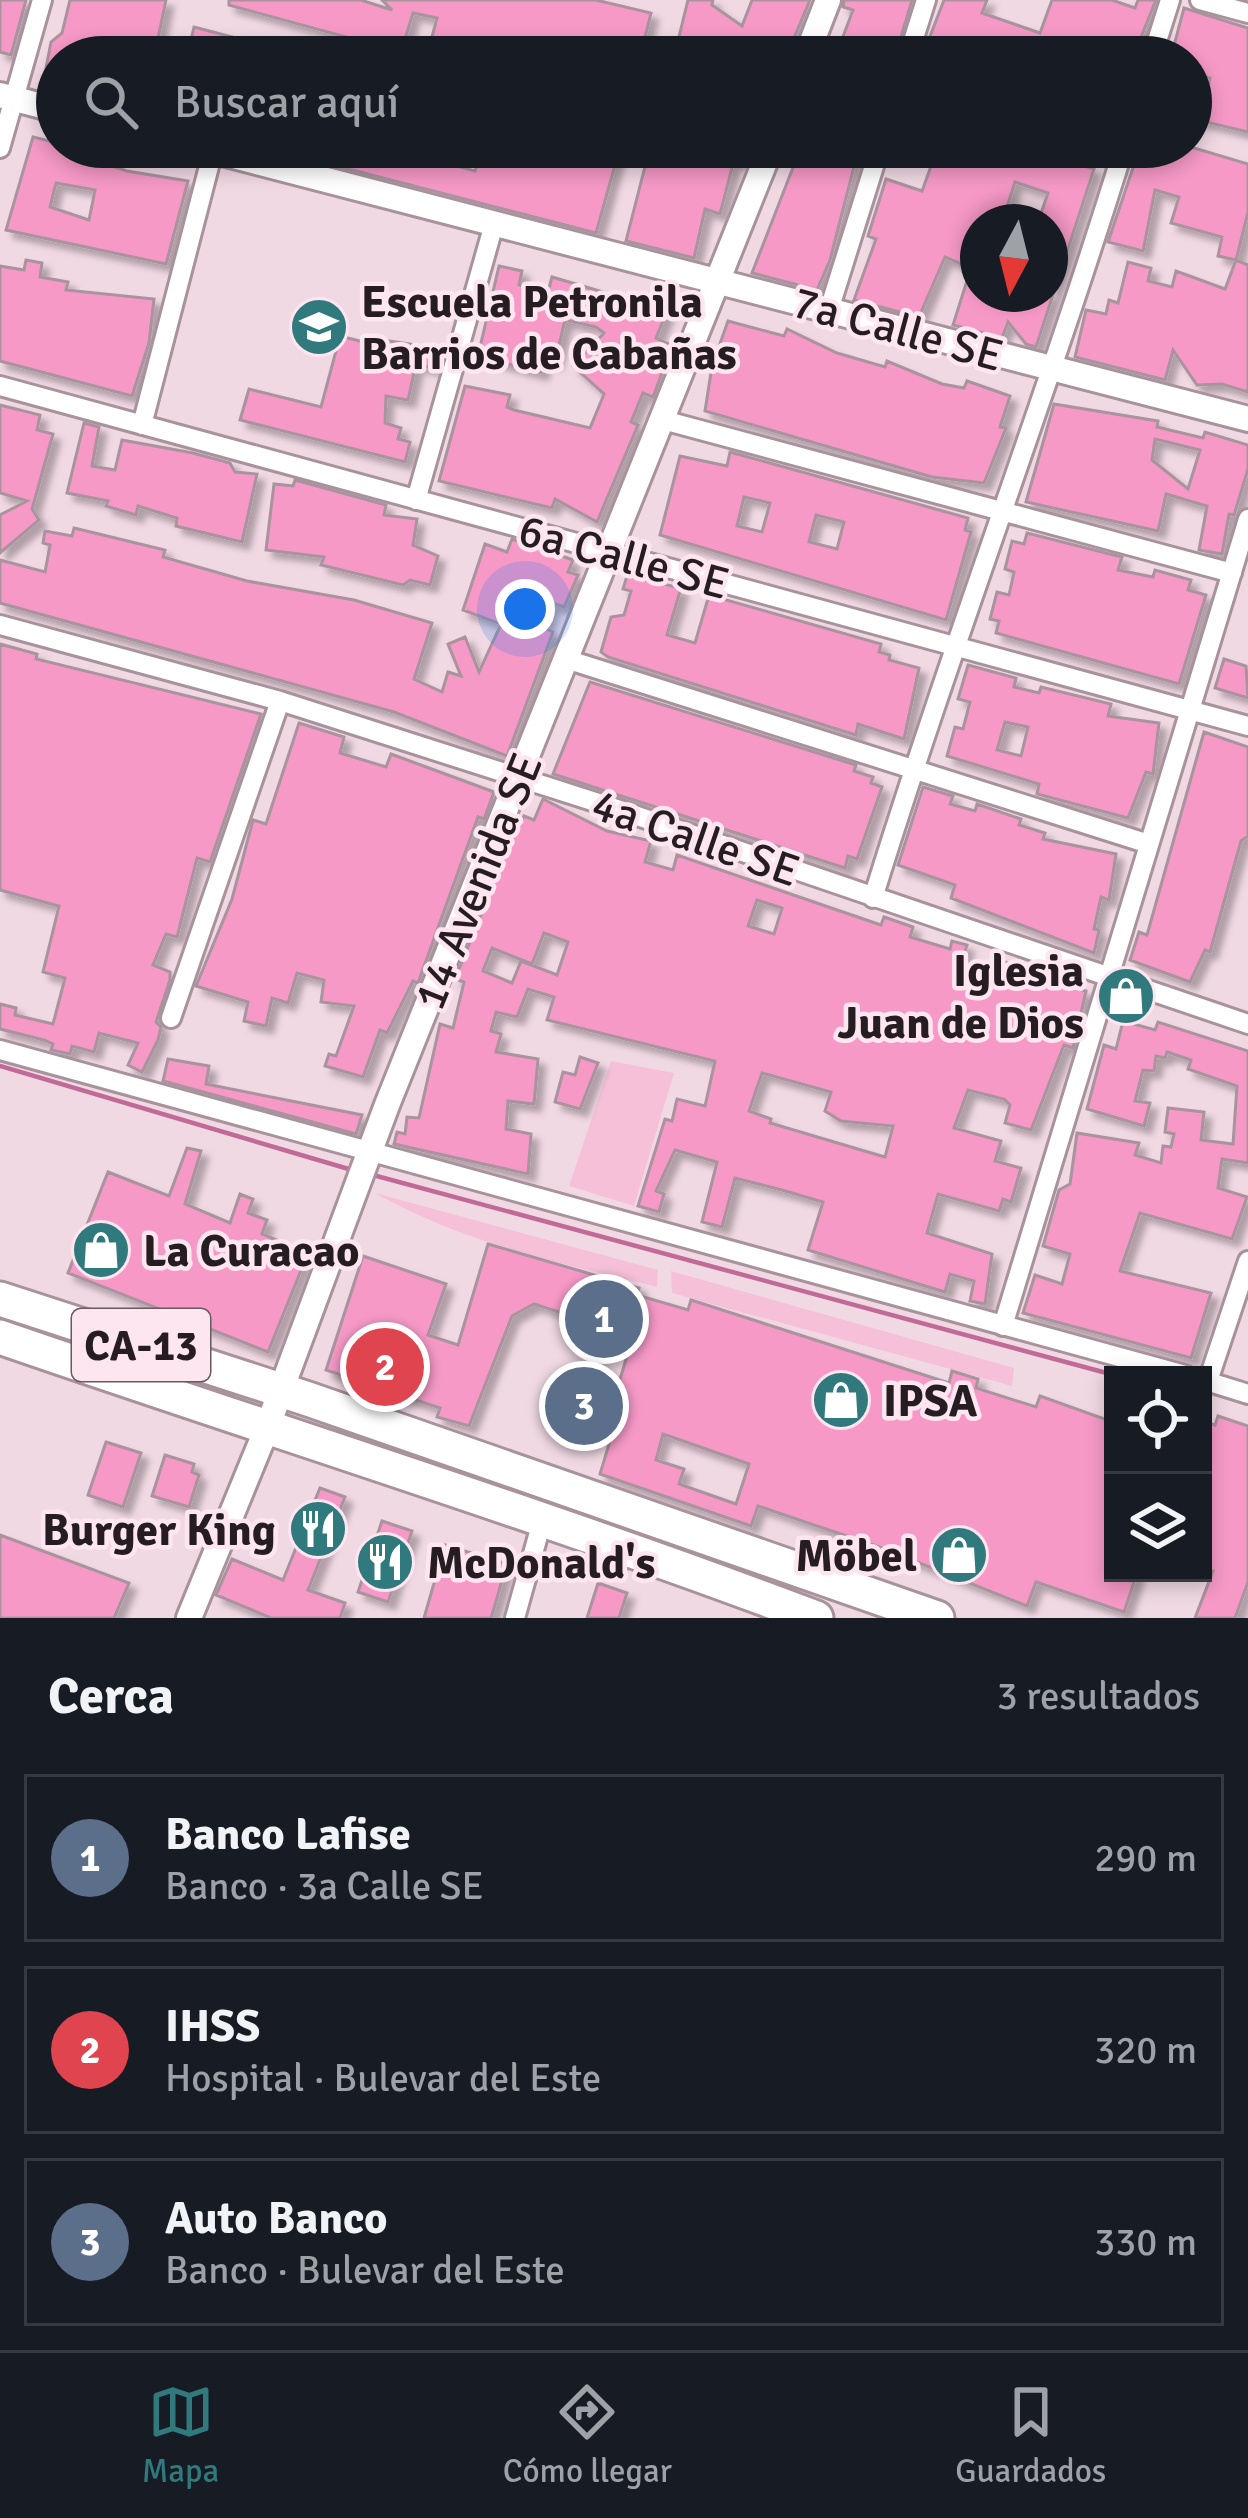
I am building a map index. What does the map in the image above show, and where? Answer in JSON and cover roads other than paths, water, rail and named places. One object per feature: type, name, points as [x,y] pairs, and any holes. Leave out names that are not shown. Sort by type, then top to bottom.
[{"type":"highway","name":"CA-13","points":[[0,1299],[938,1618]]},
{"type":"highway","name":"CA-13","points":[[0,1337],[543,1518],[816,1618]]},
{"type":"street","points":[[0,148],[7,97],[42,0]]},
{"type":"street","points":[[814,36],[828,0]]},
{"type":"street","points":[[915,36],[926,0]]},
{"type":"street","points":[[1159,36],[1170,0]]},
{"type":"street","points":[[1200,0],[1248,13]]},
{"type":"street","points":[[142,424],[202,168]]},
{"type":"street","name":"7a Calle SE","points":[[279,168],[1248,419]]},
{"type":"street","name":"14 Avenida SE","points":[[189,1618],[763,168]]},
{"type":"street","points":[[829,310],[873,168]]},
{"type":"street","points":[[873,898],[913,769],[1055,369],[1117,168]]},
{"type":"street","points":[[416,500],[494,224]]},
{"type":"street","name":"6a Calle SE","points":[[0,386],[1248,726]]},
{"type":"street","points":[[663,420],[1232,573]]},
{"type":"street","points":[[1003,1326],[1248,519]]},
{"type":"street","name":"4a Calle SE","points":[[0,625],[280,701],[1248,1024]]},
{"type":"street","points":[[568,660],[1149,844]]},
{"type":"street","points":[[171,1018],[280,701]]},
{"type":"street","points":[[0,1050],[1152,1366]]},
{"type":"street","points":[[1211,1366],[1248,1261]]},
{"type":"street","points":[[1212,1383],[1248,1394]]},
{"type":"street","points":[[515,1618],[543,1518]]},
{"type":"waterway","points":[[0,1066],[352,1170]]},
{"type":"waterway","points":[[373,1175],[1104,1372]]},
{"type":"place","name":"Escuela Petronila Barrios de Cabañas","points":[[319,327]]},
{"type":"place","name":"Iglesia Juan de Dios","points":[[1126,996]]},
{"type":"place","name":"La Curacao","points":[[101,1250]]},
{"type":"place","name":"Banco Lafise","points":[[604,1319]]},
{"type":"place","name":"IHSS","points":[[385,1367]]},
{"type":"place","name":"IPSA","points":[[841,1400]]},
{"type":"place","name":"Auto Banco","points":[[584,1406]]},
{"type":"place","name":"Burger King","points":[[318,1529]]},
{"type":"place","name":"Möbel","points":[[959,1555]]},
{"type":"place","name":"McDonald's","points":[[385,1562]]}]
